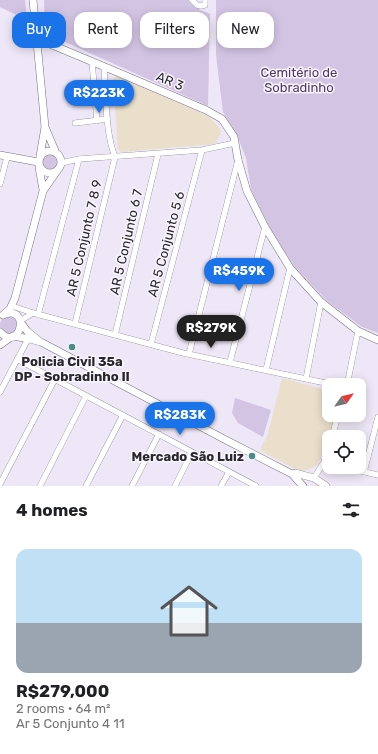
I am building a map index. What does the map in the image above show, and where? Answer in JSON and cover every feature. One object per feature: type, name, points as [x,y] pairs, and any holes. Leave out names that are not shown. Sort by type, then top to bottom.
[{"type":"street","points":[[33,0],[35,12]]},
{"type":"street","points":[[192,0],[197,5],[201,6],[205,4],[205,0]]},
{"type":"street","points":[[39,48],[45,127],[39,162],[43,191]]},
{"type":"street","name":"AR 3","points":[[60,48],[206,110],[222,119],[234,137],[238,160],[248,191],[265,227],[290,268],[321,302],[358,331],[378,340]]},
{"type":"street","points":[[92,61],[97,121]]},
{"type":"street","points":[[104,66],[111,145],[115,157]]},
{"type":"street","points":[[75,123],[108,119]]},
{"type":"street","points":[[1,317],[10,309],[15,298],[43,191],[60,167],[61,163],[45,127]]},
{"type":"street","points":[[61,163],[79,159],[202,150],[235,143]]},
{"type":"street","name":"AR 5 Conjunto 5 6","points":[[151,344],[202,150]]},
{"type":"street","points":[[56,153],[49,151],[43,154],[39,162],[42,171],[49,174],[57,171]]},
{"type":"street","name":"AR 5 Conjunto 6 7","points":[[115,335],[158,154]]},
{"type":"street","points":[[0,184],[3,156],[39,162]]},
{"type":"street","name":"AR 5 Conjunto 7 8 9","points":[[75,324],[115,157]]},
{"type":"street","points":[[36,314],[79,159]]},
{"type":"street","points":[[189,354],[238,160]]},
{"type":"street","points":[[230,362],[265,227]]},
{"type":"street","points":[[266,370],[290,268]]},
{"type":"street","points":[[0,345],[20,330],[15,307],[15,298]]},
{"type":"street","points":[[306,379],[321,302]]},
{"type":"street","points":[[15,307],[36,314],[189,354],[322,382]]},
{"type":"street","points":[[1,317],[10,314],[19,320],[27,331],[41,342],[292,474],[303,486],[305,480],[315,480]]},
{"type":"street","points":[[19,320],[36,314]]},
{"type":"street","points":[[348,378],[358,331]]},
{"type":"street","points":[[0,332],[5,336],[28,338],[41,342]]},
{"type":"street","points":[[0,392],[28,338]]},
{"type":"street","points":[[17,359],[256,486]]},
{"type":"street","points":[[0,484],[56,379]]},
{"type":"street","points":[[40,486],[86,396]]},
{"type":"street","points":[[86,486],[123,415]]},
{"type":"street","points":[[366,464],[378,417]]},
{"type":"street","points":[[132,486],[159,434]]},
{"type":"street","points":[[175,486],[192,452]]},
{"type":"street","points":[[315,480],[322,469]]},
{"type":"street","points":[[221,486],[229,472]]},
{"type":"street","points":[[366,472],[378,475]]},
{"type":"street","points":[[292,474],[295,473],[315,480],[326,486]]},
{"type":"shaded area","points":[[117,76],[208,116],[219,127],[221,133],[215,144],[121,152],[118,149],[113,78]]},
{"type":"shaded area","points":[[282,378],[322,389],[322,422],[333,422],[331,430],[322,430],[322,456],[316,466],[301,471],[261,451],[261,447],[267,437]]},
{"type":"green space","points":[[0,0],[25,0],[26,12],[12,13],[0,7]]},
{"type":"green space","points":[[44,0],[190,0],[200,10],[205,12],[140,12],[140,48],[209,48],[210,14],[208,106],[78,48],[132,48],[132,12],[74,12],[74,46],[66,42],[66,12],[44,12]]},
{"type":"green space","name":"Cemitério de Sobradinho","points":[[216,0],[378,0],[378,333],[362,327],[327,301],[294,266],[271,230],[251,189],[246,158],[238,138],[223,112],[216,55]]},
{"type":"green space","points":[[50,153],[56,156],[59,162],[56,168],[50,171],[44,168],[41,162],[44,156]]},
{"type":"green space","points":[[9,316],[15,319],[18,325],[15,331],[9,334],[3,331],[0,325],[3,319]]},
{"type":"green space","points":[[235,398],[271,410],[263,437],[238,423],[232,413]]},
{"type":"place","name":"Policia Civil 35a DP - Sobradinho II","points":[[72,347]]},
{"type":"place","name":"Mercado São Luiz","points":[[252,456]]}]
